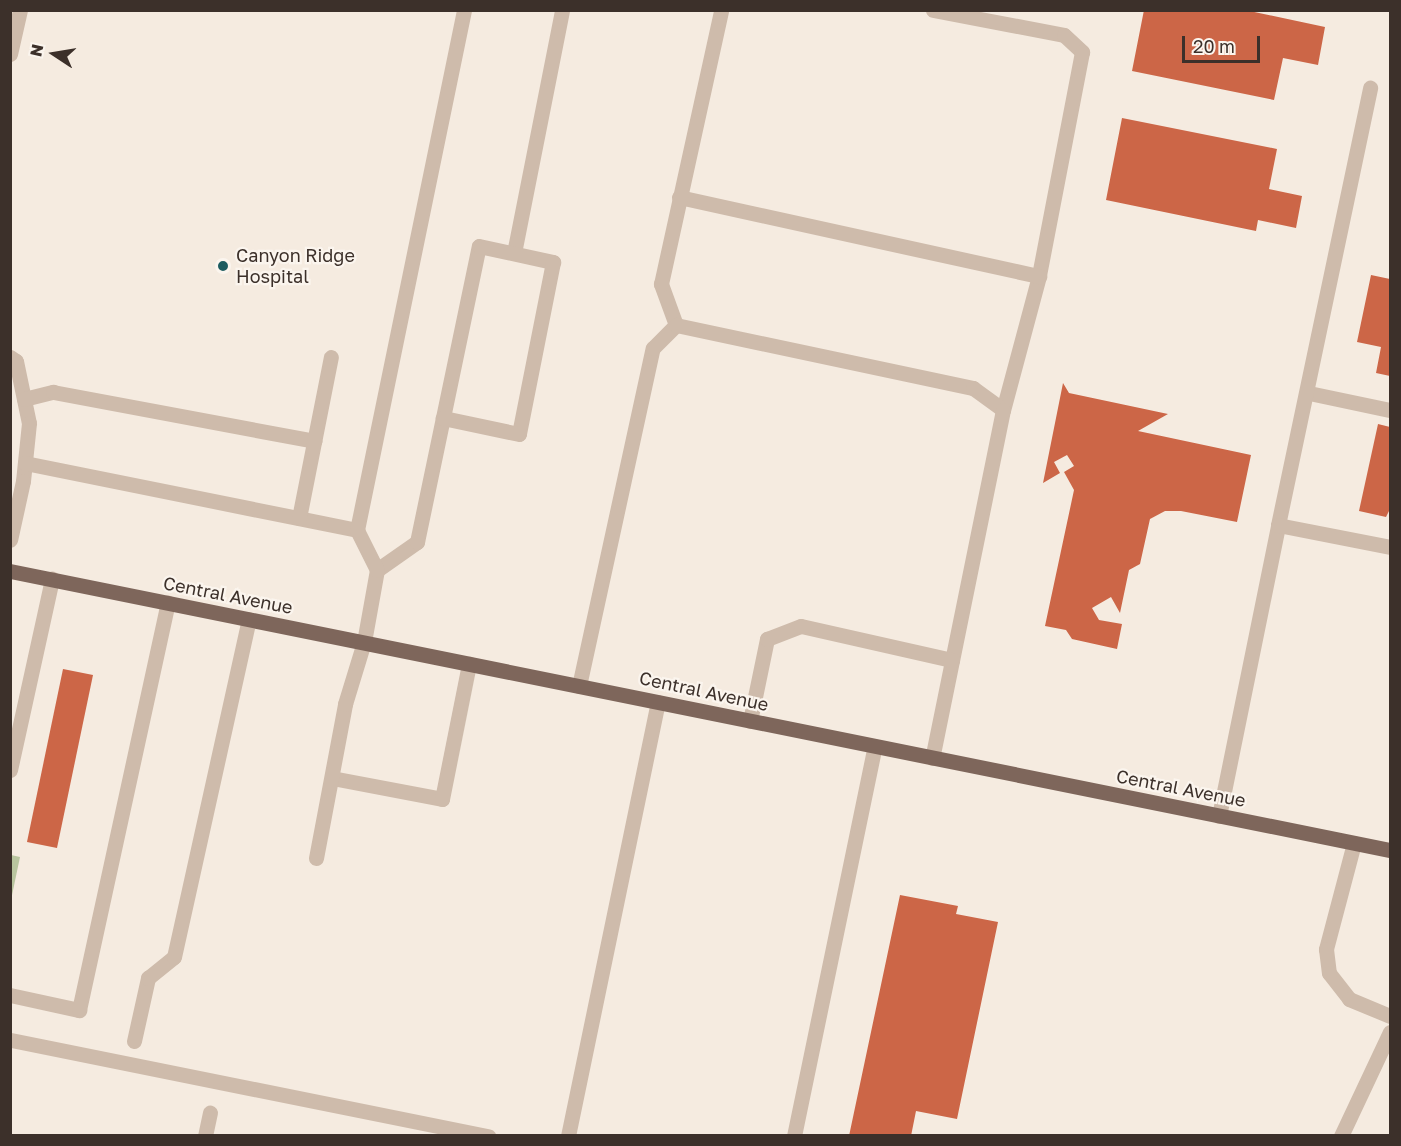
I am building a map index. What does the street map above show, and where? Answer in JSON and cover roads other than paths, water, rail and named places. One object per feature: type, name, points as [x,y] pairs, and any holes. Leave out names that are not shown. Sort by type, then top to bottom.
[{"type":"main road","name":"Central Avenue","points":[[10,571],[1390,850]]},
{"type":"lane","points":[[10,54],[20,10]]},
{"type":"lane","points":[[316,858],[345,704],[364,642],[377,570],[357,530],[464,10]]},
{"type":"lane","points":[[514,253],[562,10]]},
{"type":"lane","points":[[676,325],[661,284],[721,10]]},
{"type":"lane","points":[[932,758],[1003,410],[1039,276],[1082,52],[1064,35],[933,10]]},
{"type":"lane","points":[[1220,816],[1278,525],[1309,393],[1370,88]]},
{"type":"lane","points":[[679,196],[1039,276]]},
{"type":"lane","points":[[377,570],[417,542],[479,246],[553,262],[519,434],[443,418]]},
{"type":"lane","points":[[676,325],[973,388],[1003,410]]},
{"type":"lane","points":[[579,686],[653,348],[676,325]]},
{"type":"lane","points":[[10,357],[16,361],[29,423],[25,463],[10,540]]},
{"type":"lane","points":[[299,518],[331,357]]},
{"type":"lane","points":[[24,399],[53,392],[314,441]]},
{"type":"lane","points":[[1309,393],[1390,410]]},
{"type":"lane","points":[[25,463],[357,530]]},
{"type":"lane","points":[[1278,525],[1390,547]]},
{"type":"lane","points":[[10,770],[52,579]]},
{"type":"lane","points":[[10,994],[79,1010],[168,603]]},
{"type":"lane","points":[[134,1041],[147,978],[174,957],[249,619]]},
{"type":"lane","points":[[750,721],[767,639],[801,626],[952,660]]},
{"type":"lane","points":[[332,778],[442,799],[470,664]]},
{"type":"lane","points":[[568,1136],[658,702]]},
{"type":"lane","points":[[794,1136],[875,746]]},
{"type":"lane","points":[[1354,843],[1326,949],[1329,973],[1349,999],[1390,1017]]},
{"type":"lane","points":[[1341,1136],[1390,1032]]},
{"type":"lane","points":[[11,1041],[489,1136]]},
{"type":"lane","points":[[205,1136],[210,1113]]},
{"type":"place","name":"Canyon Ridge Hospital","points":[[223,266]]}]
